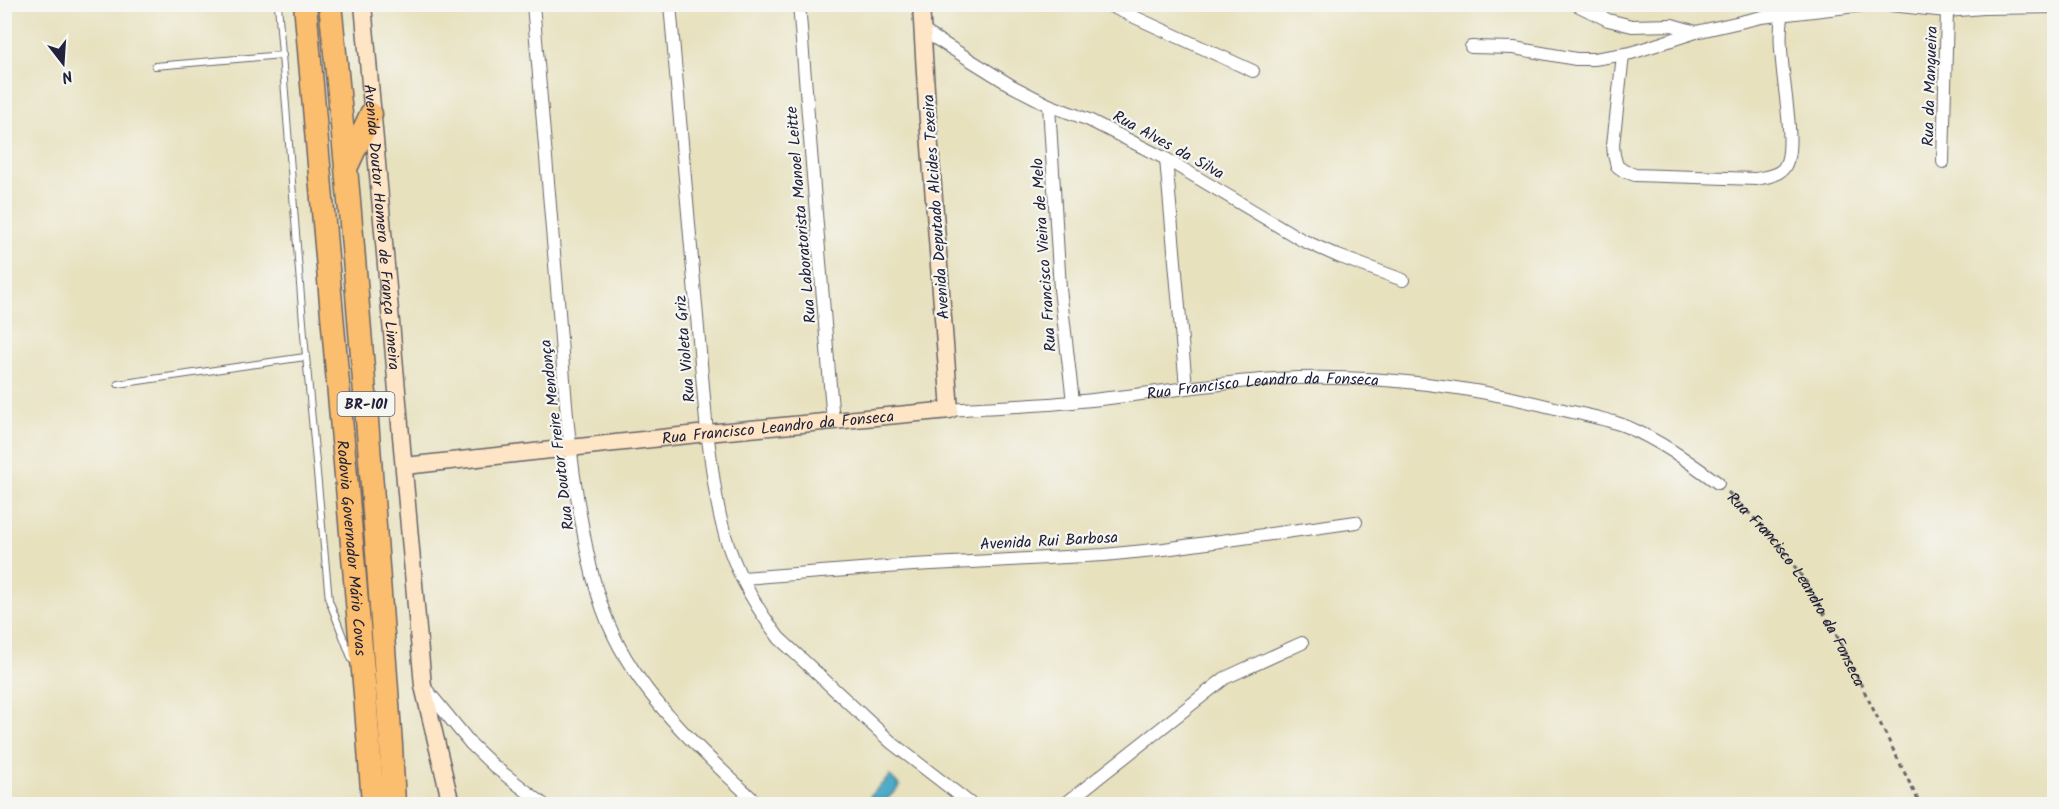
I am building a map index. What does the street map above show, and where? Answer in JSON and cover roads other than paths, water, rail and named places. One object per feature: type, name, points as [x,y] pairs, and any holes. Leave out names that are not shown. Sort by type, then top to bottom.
[{"type":"highway","name":"Rodovia Governador Mário Covas","points":[[305,4],[373,804]]},
{"type":"highway","name":"Rodovia Governador Mário Covas","points":[[330,4],[347,165],[385,652],[394,804]]},
{"type":"highway","points":[[347,165],[372,114]]},
{"type":"main road","name":"Avenida Doutor Homero de França Limeira","points":[[363,4],[423,686],[451,804]]},
{"type":"main road","name":"Avenida Deputado Alcides Texeira","points":[[921,4],[950,410]]},
{"type":"main road","name":"Rua Francisco Leandro da Fonseca","points":[[405,466],[707,433],[950,410]]},
{"type":"street","name":"Rua Doutor Freire Mendonça","points":[[533,4],[565,406],[586,549],[600,604],[615,638],[632,666],[667,714],[720,769],[758,804]]},
{"type":"street","name":"Rua Violeta Griz","points":[[670,4],[707,433],[722,526],[742,578],[767,622],[792,651],[892,743],[971,804]]},
{"type":"street","name":"Rua Laboratorista Manoel Leitte","points":[[799,4],[833,422]]},
{"type":"street","points":[[1106,4],[1253,71]]},
{"type":"street","points":[[1575,4],[1608,20],[1632,26],[1672,25],[1696,32]]},
{"type":"street","points":[[1471,47],[1514,48],[1576,59],[1594,59],[1623,55],[1696,32],[1784,9],[1873,4]]},
{"type":"street","points":[[1888,5],[1947,11],[1983,6],[2055,8]]},
{"type":"street","points":[[1623,55],[1613,145],[1617,165],[1624,171],[1635,175],[1756,179],[1771,176],[1782,170],[1787,162],[1790,147],[1784,9]]},
{"type":"street","name":"Rua da Mangueira","points":[[1943,162],[1947,11]]},
{"type":"street","name":"Rua Alves da Silva","points":[[922,30],[976,65],[1049,105],[1089,120],[1167,159],[1302,240],[1403,280]]},
{"type":"street","name":"Rua Francisco Vieira de Melo","points":[[1049,105],[1060,289],[1073,402]]},
{"type":"street","points":[[1167,159],[1186,387]]},
{"type":"street","name":"Rua Francisco Leandro da Fonseca","points":[[950,410],[1073,402],[1186,387],[1276,379],[1343,378],[1420,382],[1525,400],[1622,425],[1685,458],[1718,483]]},
{"type":"street","name":"Avenida Rui Barbosa","points":[[742,578],[879,567],[1104,555],[1164,549],[1356,522]]},
{"type":"street","points":[[1065,804],[1225,678],[1302,643]]},
{"type":"street","points":[[423,686],[471,744],[495,767],[543,804]]},
{"type":"lane","points":[[278,4],[305,357],[329,600],[365,694]]},
{"type":"lane","points":[[154,66],[283,55]]},
{"type":"lane","points":[[118,384],[305,357]]},
{"type":"water","points":[[890,776],[900,786],[882,804],[878,804],[870,796]]}]
